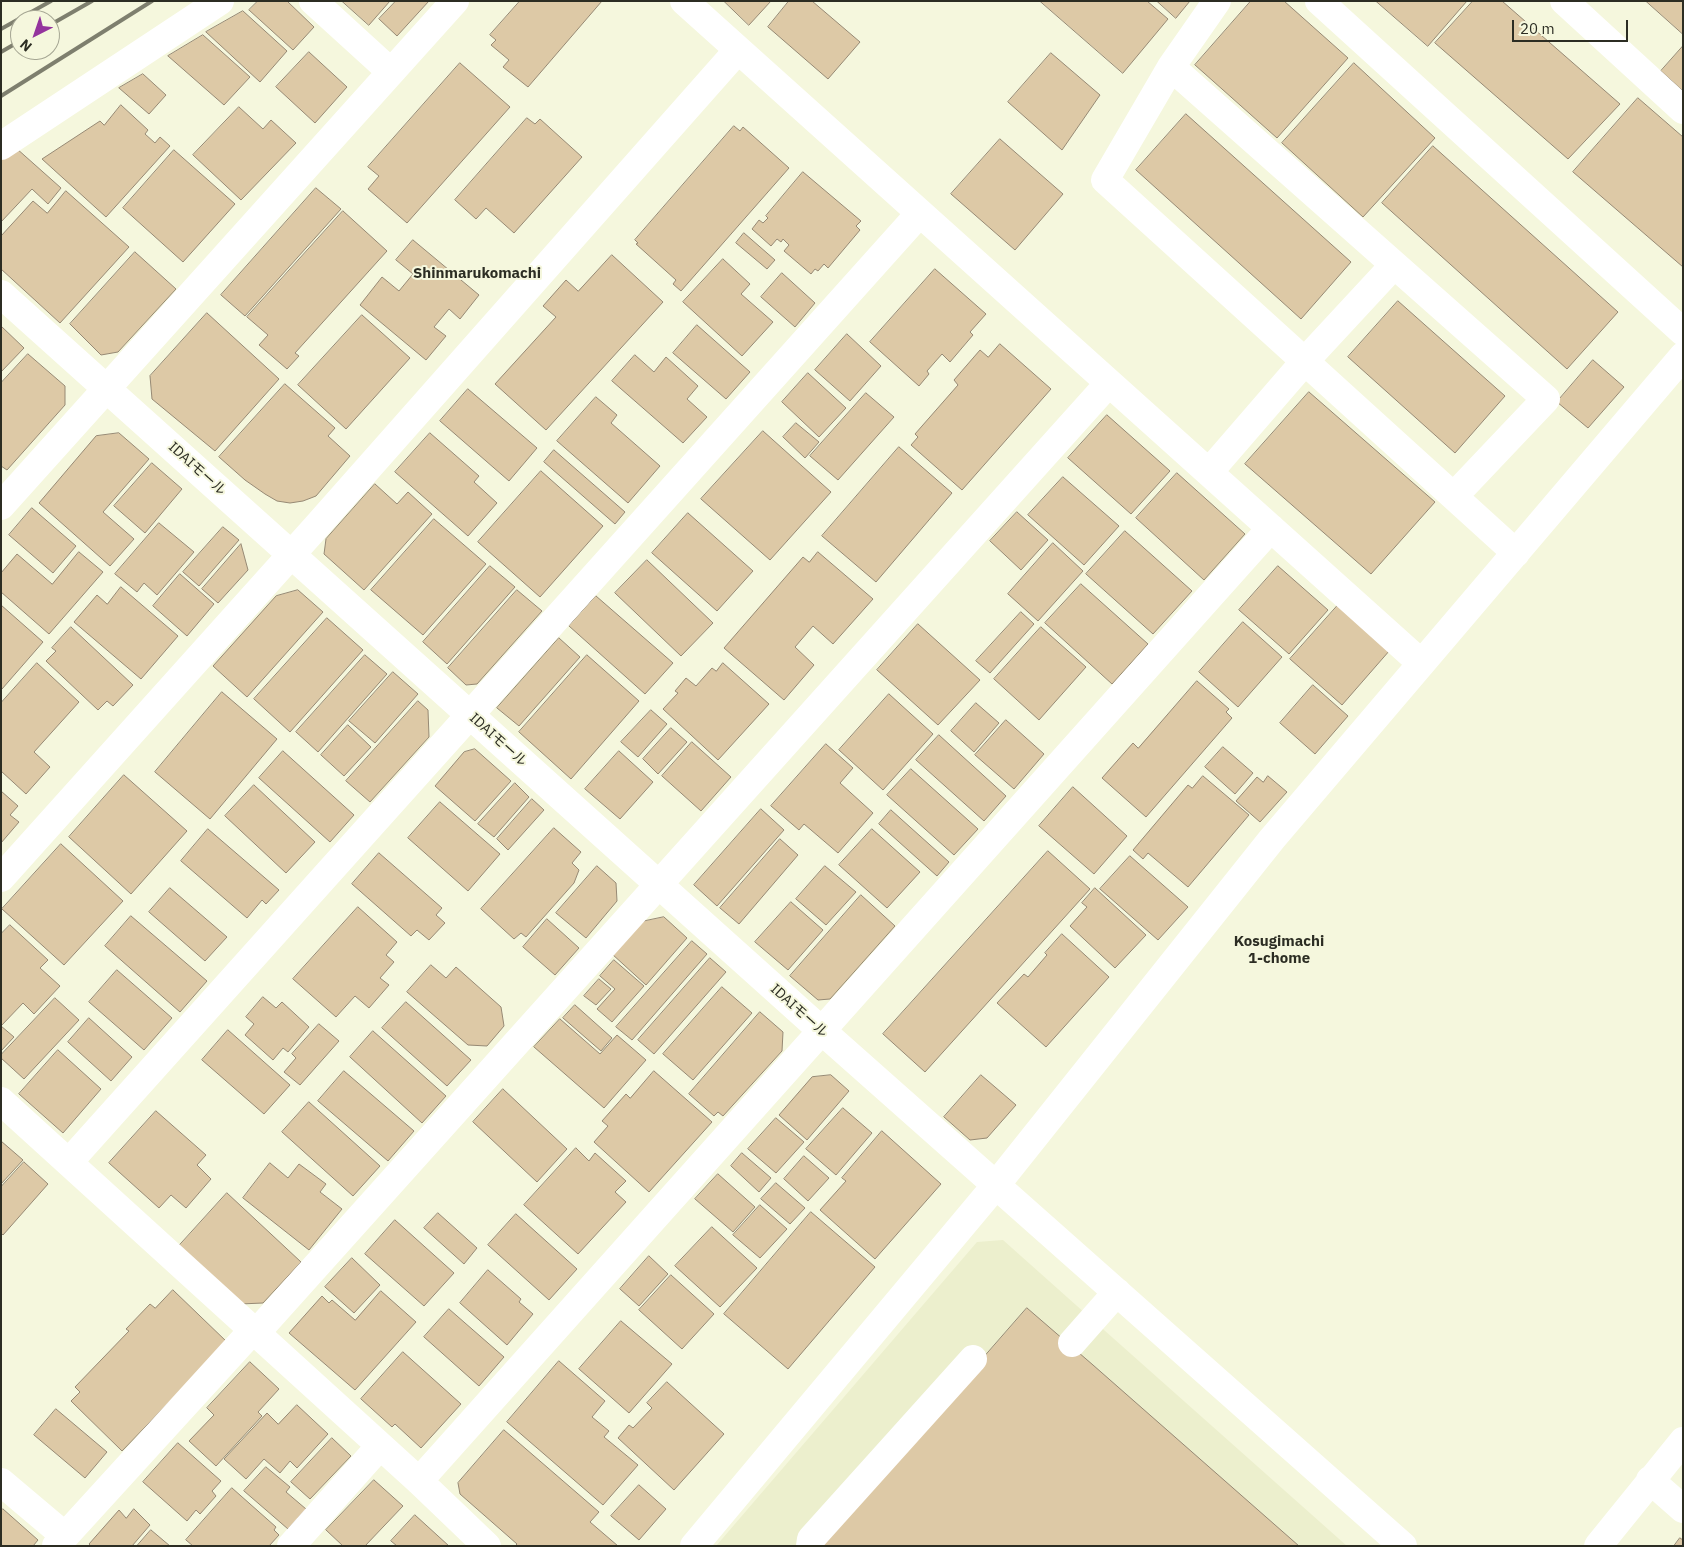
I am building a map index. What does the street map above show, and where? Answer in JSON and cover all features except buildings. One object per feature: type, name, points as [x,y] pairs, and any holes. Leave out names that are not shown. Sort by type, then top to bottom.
[{"type":"street","points":[[1,146],[220,1]]},
{"type":"street","points":[[313,1],[391,72]]},
{"type":"street","points":[[1,506],[455,1]]},
{"type":"street","points":[[684,1],[1421,664]]},
{"type":"street","points":[[1217,1],[1171,67],[1105,180],[1516,552]]},
{"type":"street","points":[[1319,1],[1683,332]]},
{"type":"street","points":[[1564,1],[1683,110]]},
{"type":"street","points":[[1,878],[738,50]]},
{"type":"street","points":[[1171,67],[1546,399],[1454,496]]},
{"type":"street","points":[[68,1162],[920,213]]},
{"type":"street","points":[[1208,472],[1305,361],[1394,265]]},
{"type":"street","name":"IDAIモール","points":[[1,294],[822,1031],[1404,1546]]},
{"type":"street","points":[[694,1546],[996,1185],[1272,839],[1683,356]]},
{"type":"street","points":[[1,1482],[61,1541],[255,1332],[1110,383]]},
{"type":"street","points":[[419,1481],[1271,528]]},
{"type":"street","points":[[1,1101],[419,1481],[487,1546]]},
{"type":"street","points":[[1072,1343],[1117,1292]]},
{"type":"street","points":[[810,1546],[811,1539],[973,1359]]},
{"type":"street","points":[[1598,1546],[1683,1441]]},
{"type":"street","points":[[291,1546],[380,1446]]},
{"type":"street","points":[[1650,1480],[1683,1509]]},
{"type":"shaded area","points":[[1003,1240],[1347,1546],[716,1546],[977,1242]]},
{"type":"railway","points":[[1,29],[51,1]]},
{"type":"railway","points":[[60,19],[92,1]]},
{"type":"railway","points":[[1,96],[152,1]]},
{"type":"railway","points":[[1,52],[10,47]]},
{"type":"district","name":"Shinmarukomachi","points":[[477,274]]},
{"type":"district","name":"Kosugimachi 1-chome","points":[[1279,950]]}]
